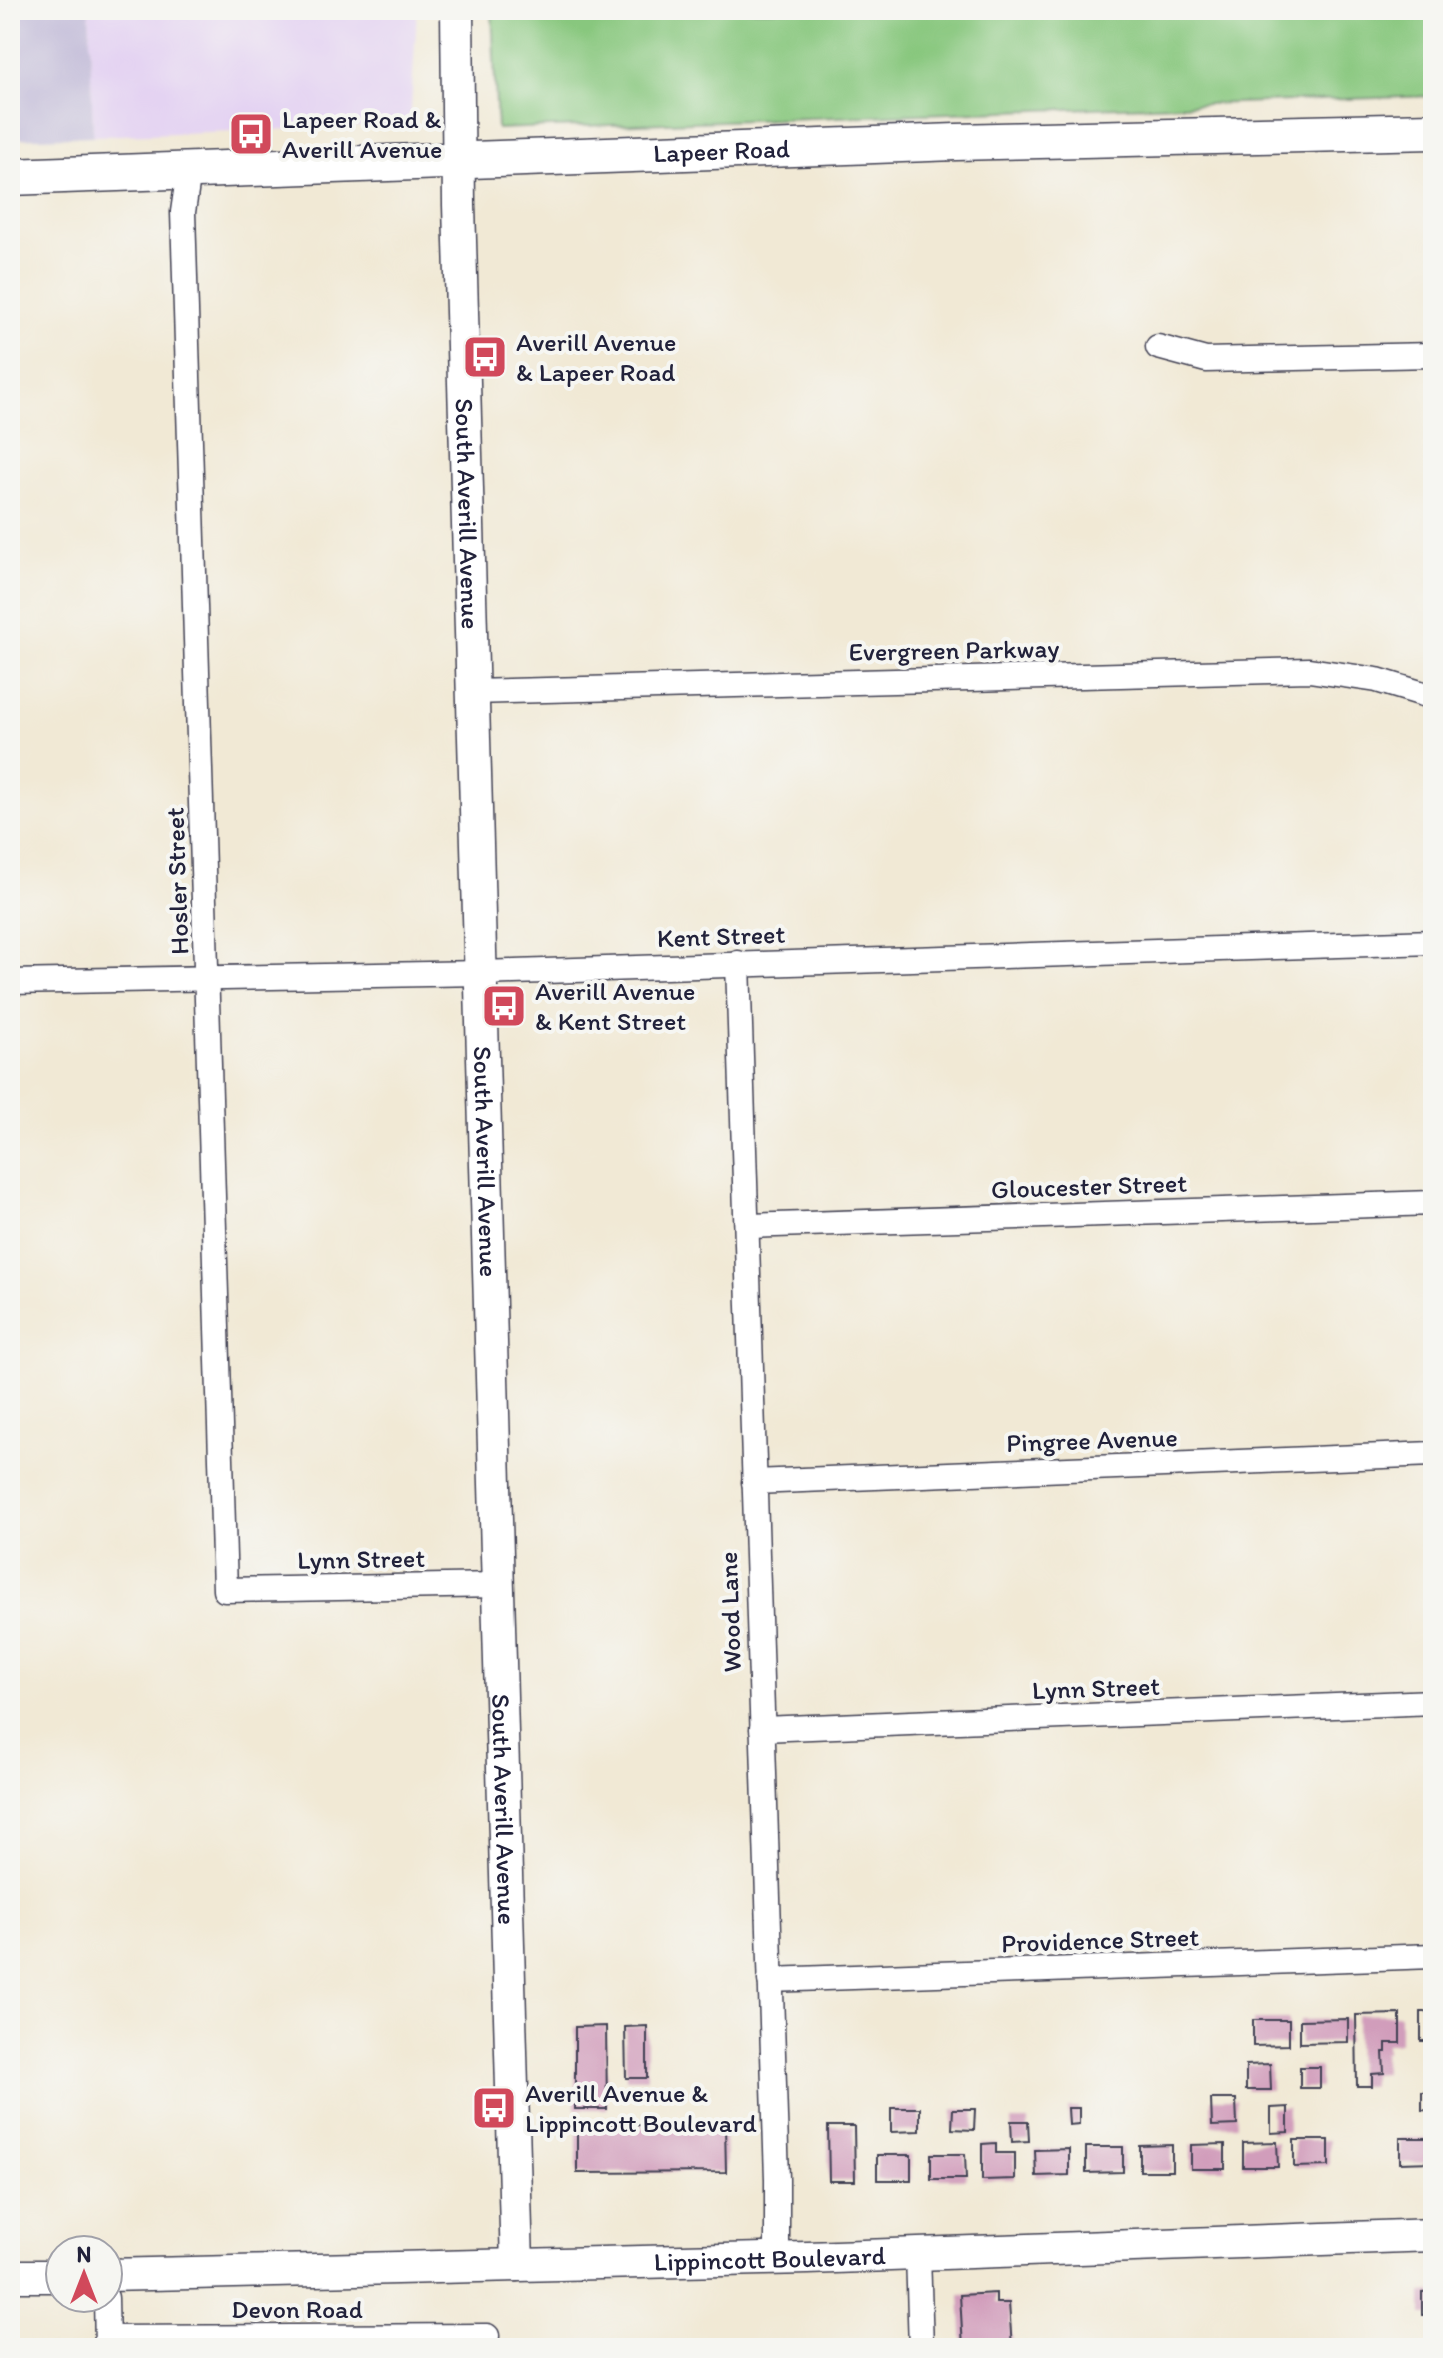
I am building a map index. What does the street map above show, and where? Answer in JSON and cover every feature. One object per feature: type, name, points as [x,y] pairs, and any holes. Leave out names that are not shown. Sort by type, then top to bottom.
[{"type":"main road","name":"Lapeer Road","points":[[10,177],[956,142],[1433,131]]},
{"type":"street","name":"South Averill Avenue","points":[[457,10],[458,161],[517,2265]]},
{"type":"street","name":"Hosler Street","points":[[189,171],[183,212],[225,1590]]},
{"type":"street","points":[[1158,347],[1206,360],[1433,355]]},
{"type":"street","name":"Evergreen Parkway","points":[[473,692],[1309,670],[1377,680],[1433,697]]},
{"type":"street","name":"Kent Street","points":[[10,982],[481,973],[1433,942]]},
{"type":"street","name":"Wood Lane","points":[[738,963],[777,2258]]},
{"type":"street","name":"Gloucester Street","points":[[748,1226],[1433,1203]]},
{"type":"street","name":"Pingree Avenue","points":[[754,1482],[1433,1454]]},
{"type":"street","name":"Lynn Street","points":[[225,1590],[498,1585]]},
{"type":"street","name":"Lynn Street","points":[[762,1729],[1433,1702]]},
{"type":"street","name":"Providence Street","points":[[770,1980],[1433,1956]]},
{"type":"street","name":"Lippincott Boulevard","points":[[124,2275],[918,2254],[1433,2235]]},
{"type":"street","points":[[918,2254],[921,2348]]},
{"type":"street","points":[[10,2276],[44,2276]]},
{"type":"street","points":[[106,2314],[107,2343]]},
{"type":"street","name":"Devon Road","points":[[107,2343],[487,2336]]},
{"type":"shaded area","points":[[10,10],[89,10],[93,136],[10,139]]},
{"type":"shaded area","points":[[89,10],[417,10],[410,125],[93,136]]},
{"type":"green space","points":[[492,10],[1433,10],[1433,96],[497,129]]},
{"type":"building","points":[[1421,2012],[1433,2012],[1433,2041],[1421,2041]]},
{"type":"building","points":[[1400,2014],[1400,2043],[1386,2043],[1384,2073],[1372,2074],[1372,2086],[1357,2086],[1356,2015]]},
{"type":"building","points":[[1348,2019],[1348,2042],[1300,2043],[1300,2020]]},
{"type":"building","points":[[1253,2020],[1289,2020],[1289,2045],[1253,2046]]},
{"type":"building","points":[[606,2026],[607,2109],[575,2109],[575,2027]]},
{"type":"building","points":[[647,2026],[647,2078],[626,2078],[625,2027]]},
{"type":"building","points":[[1270,2064],[1271,2090],[1246,2090],[1246,2065]]},
{"type":"building","points":[[1300,2067],[1320,2067],[1320,2088],[1300,2088]]},
{"type":"building","points":[[1422,2092],[1433,2092],[1433,2111],[1422,2110]]},
{"type":"building","points":[[1211,2099],[1236,2099],[1237,2125],[1212,2126]]},
{"type":"building","points":[[1288,2107],[1288,2132],[1271,2133],[1271,2108]]},
{"type":"building","points":[[891,2108],[920,2108],[920,2131],[891,2132]]},
{"type":"building","points":[[1068,2108],[1079,2108],[1079,2124],[1069,2125]]},
{"type":"building","points":[[953,2109],[975,2109],[974,2130],[952,2129]]},
{"type":"building","points":[[1011,2121],[1028,2121],[1029,2141],[1012,2142]]},
{"type":"building","points":[[725,2124],[726,2172],[577,2173],[577,2126]]},
{"type":"building","points":[[828,2126],[854,2126],[855,2181],[829,2181]]},
{"type":"building","points":[[1400,2138],[1432,2138],[1432,2162],[1400,2163]]},
{"type":"building","points":[[1294,2140],[1329,2140],[1329,2166],[1294,2167]]},
{"type":"building","points":[[1277,2142],[1278,2167],[1243,2167],[1243,2143]]},
{"type":"building","points":[[996,2143],[996,2153],[1015,2153],[1015,2179],[982,2180],[982,2144]]},
{"type":"building","points":[[1225,2144],[1225,2169],[1191,2169],[1191,2145]]},
{"type":"building","points":[[1172,2145],[1172,2171],[1140,2171],[1140,2146]]},
{"type":"building","points":[[1086,2147],[1123,2147],[1123,2172],[1086,2173]]},
{"type":"building","points":[[1069,2149],[1069,2175],[1036,2176],[1035,2150]]},
{"type":"building","points":[[931,2154],[965,2154],[966,2179],[931,2179]]},
{"type":"building","points":[[877,2155],[911,2155],[911,2180],[877,2180]]},
{"type":"building","points":[[1433,2291],[1433,2315],[1422,2315],[1422,2292]]},
{"type":"building","points":[[996,2293],[996,2303],[1009,2303],[1012,2348],[963,2348],[960,2295]]},
{"type":"place","name":"Lapeer Road & Averill Avenue","points":[[251,134]]},
{"type":"place","name":"Averill Avenue & Lapeer Road","points":[[485,357]]},
{"type":"place","name":"Averill Avenue & Kent Street","points":[[504,1006]]},
{"type":"place","name":"Averill Avenue & Lippincott Boulevard","points":[[494,2108]]}]
